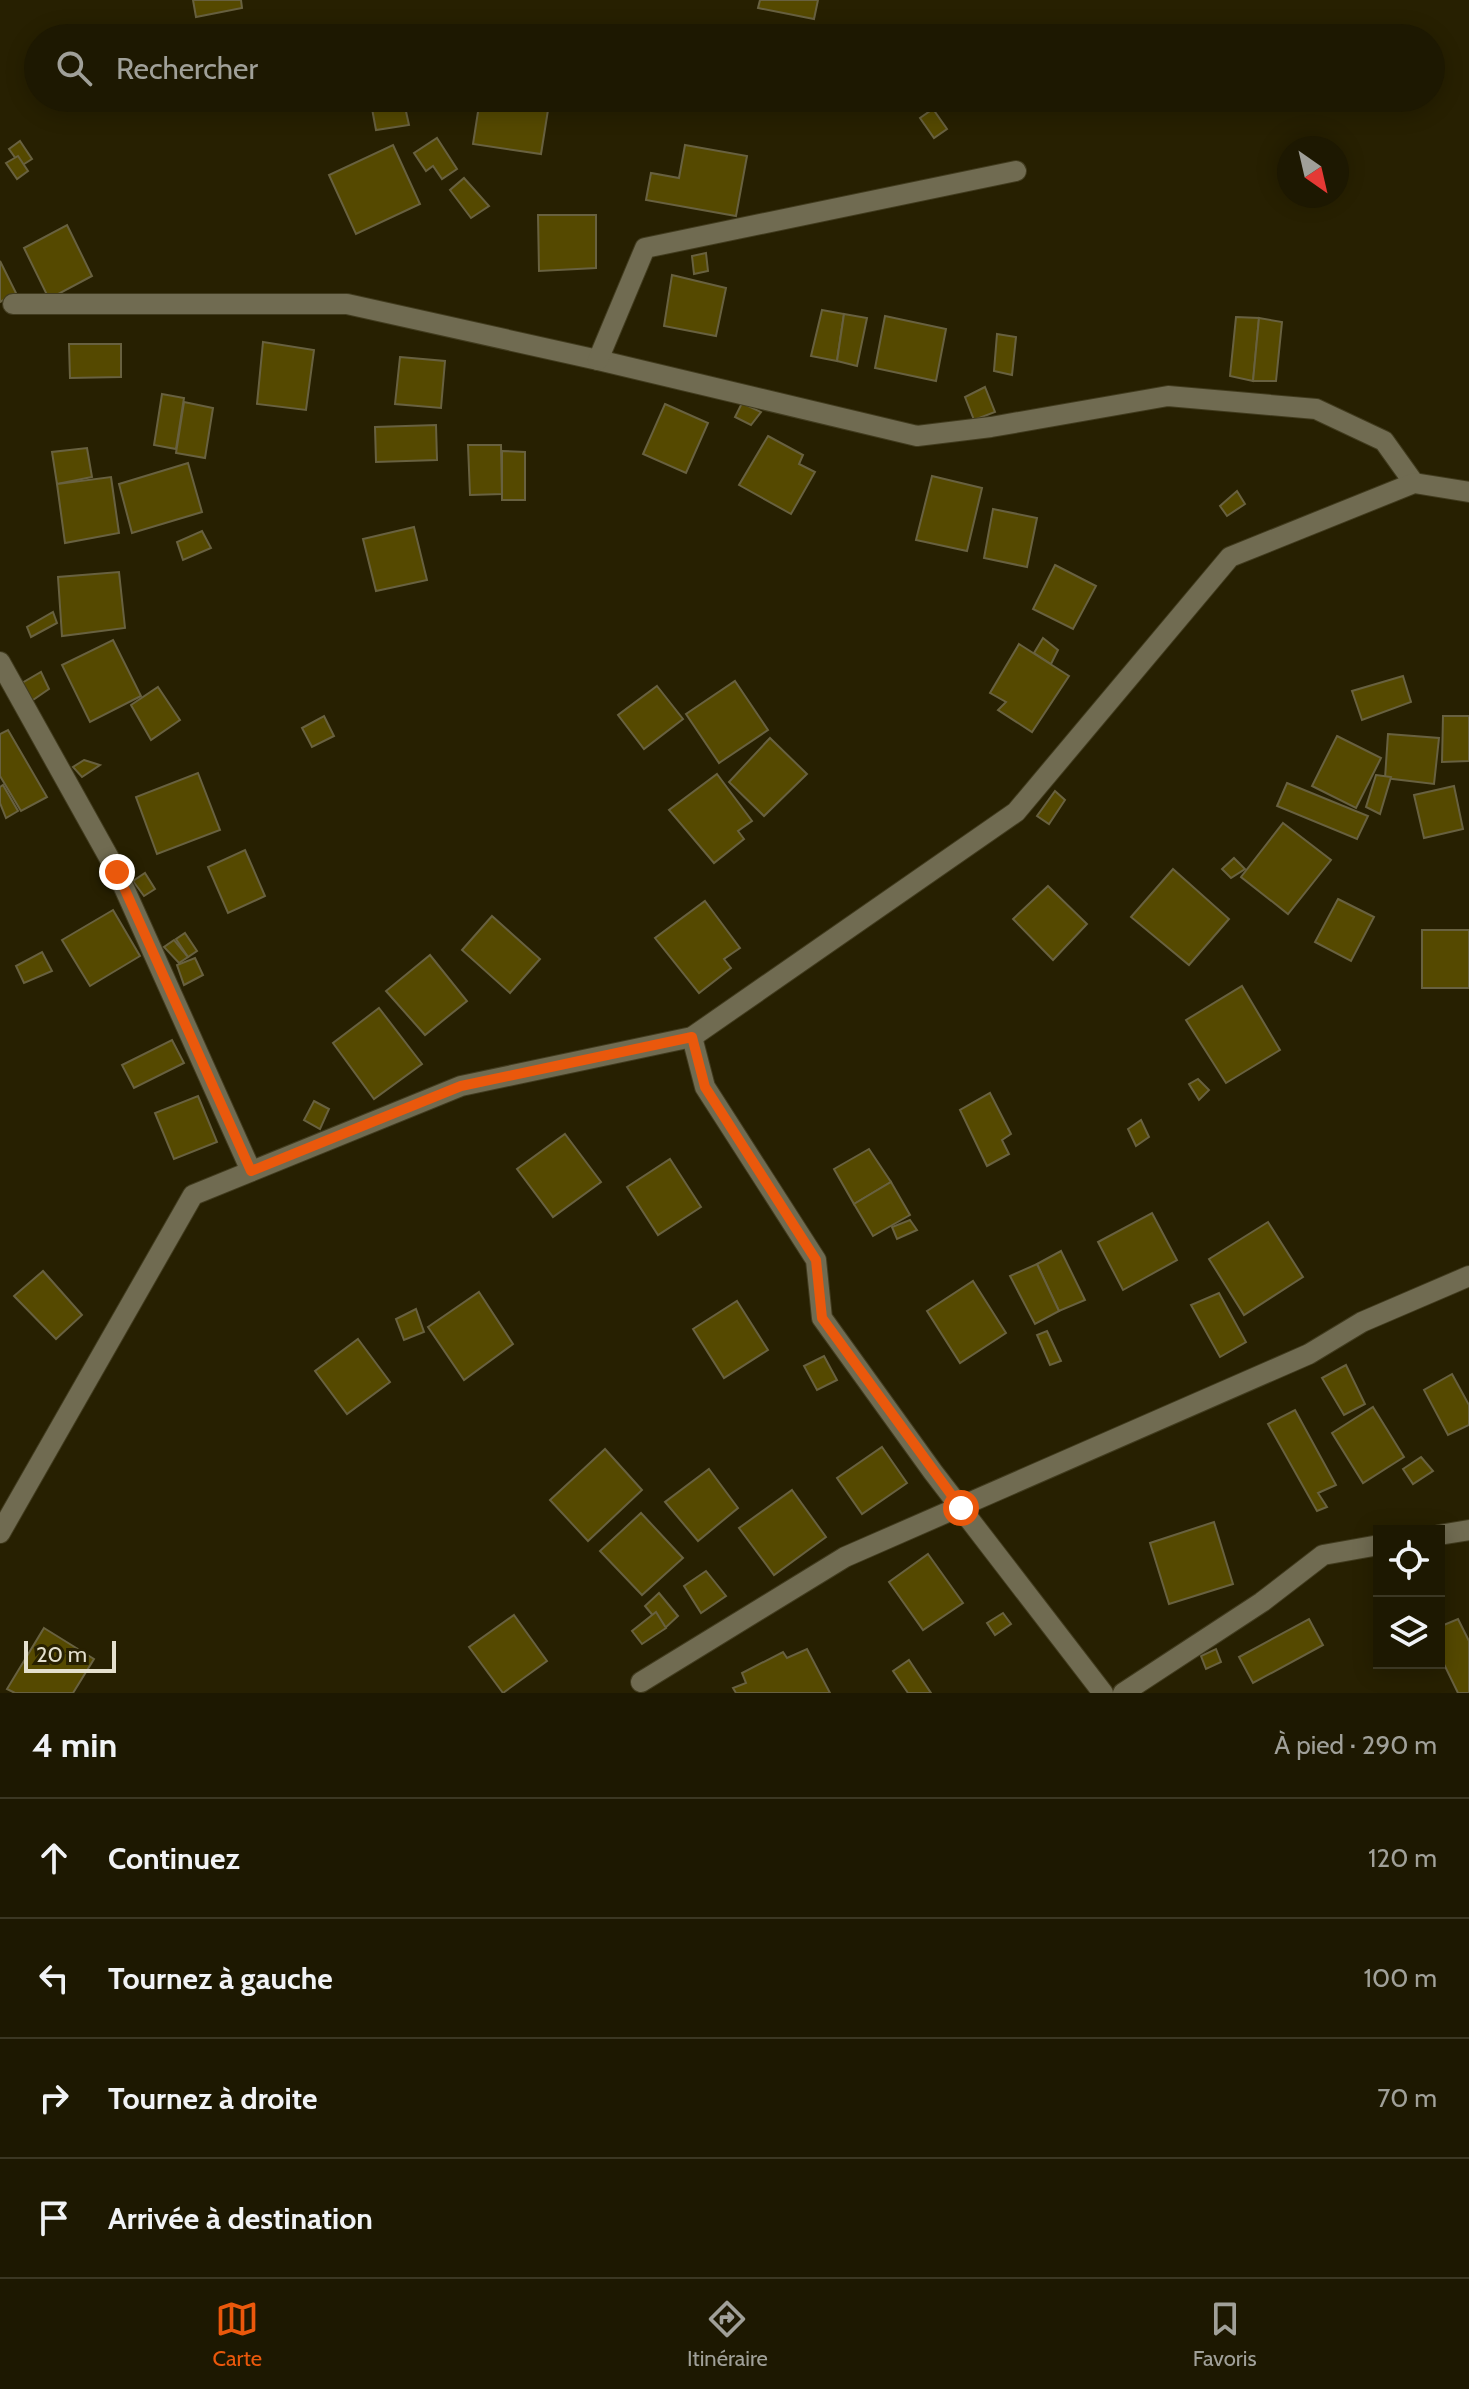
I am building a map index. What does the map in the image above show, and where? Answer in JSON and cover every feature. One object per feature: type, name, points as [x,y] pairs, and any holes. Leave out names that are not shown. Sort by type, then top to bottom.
[{"type":"street","points":[[598,360],[645,248],[1016,171]]},
{"type":"street","points":[[13,304],[347,304],[917,436],[991,427],[1168,396],[1316,409],[1384,441],[1414,483]]},
{"type":"street","points":[[0,1533],[193,1195],[461,1086],[692,1037],[1016,812],[1230,557],[1414,483],[1469,492]]},
{"type":"street","points":[[0,662],[117,872],[251,1171]]},
{"type":"street","points":[[692,1037],[705,1087],[816,1260],[822,1318],[961,1508],[1103,1693]]},
{"type":"street","points":[[641,1682],[845,1557],[1309,1354],[1362,1322],[1469,1276]]},
{"type":"street","points":[[1445,1534],[1469,1530]]},
{"type":"street","points":[[1123,1693],[1262,1602],[1323,1555],[1373,1546]]},
{"type":"building","points":[[193,0],[241,0],[242,8],[196,17]]},
{"type":"building","points":[[760,0],[818,0],[814,19],[758,8]]},
{"type":"building","points":[[373,112],[406,112],[409,125],[376,130]]},
{"type":"building","points":[[478,112],[548,112],[541,154],[473,144]]},
{"type":"building","points":[[935,112],[947,129],[934,138],[920,118]]},
{"type":"building","points":[[437,138],[457,169],[442,179],[433,166],[426,171],[414,153]]},
{"type":"building","points":[[20,141],[32,159],[21,166],[9,149]]},
{"type":"building","points":[[393,145],[420,204],[356,234],[329,175]]},
{"type":"building","points":[[685,145],[747,156],[736,216],[646,200],[651,173],[679,178]]},
{"type":"building","points":[[18,156],[28,171],[17,179],[6,163]]},
{"type":"building","points":[[464,178],[489,206],[471,218],[450,190]]},
{"type":"building","points":[[538,215],[596,215],[596,268],[539,271]]},
{"type":"building","points":[[67,225],[92,276],[49,299],[24,248]]},
{"type":"building","points":[[706,253],[708,271],[694,274],[692,256]]},
{"type":"building","points":[[0,261],[16,293],[0,302]]},
{"type":"building","points":[[672,275],[726,288],[716,336],[664,326]]},
{"type":"building","points":[[822,310],[844,314],[837,361],[811,356]]},
{"type":"building","points":[[844,314],[867,318],[857,366],[837,361]]},
{"type":"building","points":[[885,316],[946,329],[936,381],[875,368]]},
{"type":"building","points":[[1236,317],[1259,318],[1253,381],[1230,376]]},
{"type":"building","points":[[1259,318],[1282,322],[1276,381],[1253,381]]},
{"type":"building","points":[[997,334],[1016,337],[1012,375],[994,371]]},
{"type":"building","points":[[263,342],[314,350],[306,410],[257,404]]},
{"type":"building","points":[[69,344],[121,344],[121,377],[70,378]]},
{"type":"building","points":[[400,357],[445,361],[441,408],[395,404]]},
{"type":"building","points":[[985,387],[995,412],[974,420],[965,397]]},
{"type":"building","points":[[162,394],[184,398],[176,449],[154,445]]},
{"type":"building","points":[[184,402],[213,408],[205,458],[176,453]]},
{"type":"building","points":[[742,403],[761,412],[751,425],[735,417]]},
{"type":"building","points":[[665,404],[708,423],[686,473],[643,454]]},
{"type":"building","points":[[436,425],[437,460],[376,462],[375,427]]},
{"type":"building","points":[[768,436],[803,455],[799,464],[815,472],[791,514],[739,485]]},
{"type":"building","points":[[468,445],[501,445],[502,494],[470,495]]},
{"type":"building","points":[[87,448],[92,477],[57,484],[52,452]]},
{"type":"building","points":[[502,451],[525,452],[525,500],[502,500]]},
{"type":"building","points":[[188,463],[202,512],[132,533],[119,484]]},
{"type":"building","points":[[932,476],[982,488],[967,551],[916,540]]},
{"type":"building","points":[[111,477],[119,533],[65,543],[57,484]]},
{"type":"building","points":[[1237,491],[1245,504],[1227,516],[1220,506]]},
{"type":"building","points":[[993,509],[1037,518],[1027,567],[984,558]]},
{"type":"building","points":[[414,527],[427,580],[376,591],[363,539]]},
{"type":"building","points":[[202,531],[211,548],[183,560],[177,542]]},
{"type":"building","points":[[1055,565],[1096,586],[1073,629],[1033,609]]},
{"type":"building","points":[[119,572],[125,628],[62,636],[58,577]]},
{"type":"building","points":[[53,612],[57,623],[31,637],[27,627]]},
{"type":"building","points":[[1043,638],[1058,650],[1051,664],[1034,653]]},
{"type":"building","points":[[113,640],[141,696],[90,722],[62,665]]},
{"type":"building","points":[[1019,644],[1069,676],[1032,732],[998,710],[1006,702],[990,693]]},
{"type":"building","points":[[41,672],[49,689],[27,704],[15,687]]},
{"type":"building","points":[[1403,676],[1411,702],[1362,720],[1352,691]]},
{"type":"building","points":[[735,681],[768,730],[719,763],[686,714]]},
{"type":"building","points":[[657,686],[683,719],[644,749],[618,715]]},
{"type":"building","points":[[158,687],[180,720],[151,740],[131,705]]},
{"type":"building","points":[[324,716],[334,736],[312,747],[302,728]]},
{"type":"building","points":[[1443,716],[1469,716],[1469,761],[1442,762]]},
{"type":"building","points":[[8,730],[47,797],[21,811],[0,776],[0,734]]},
{"type":"building","points":[[1388,734],[1439,738],[1434,784],[1385,778]]},
{"type":"building","points":[[1337,736],[1381,758],[1356,808],[1312,786]]},
{"type":"building","points":[[770,738],[807,774],[764,816],[729,782]]},
{"type":"building","points":[[84,760],[100,765],[82,777],[73,767]]},
{"type":"building","points":[[198,773],[220,830],[157,854],[136,797]]},
{"type":"building","points":[[717,774],[752,821],[738,831],[744,839],[714,863],[669,810]]},
{"type":"building","points":[[1376,775],[1391,777],[1380,814],[1366,807]]},
{"type":"building","points":[[1287,783],[1368,816],[1357,839],[1277,806]]},
{"type":"building","points":[[3,785],[18,811],[6,818],[0,803],[0,787]]},
{"type":"building","points":[[1454,786],[1463,829],[1424,838],[1414,795]]},
{"type":"building","points":[[1055,791],[1065,800],[1049,824],[1037,816]]},
{"type":"building","points":[[1283,823],[1331,860],[1288,914],[1241,877]]},
{"type":"building","points":[[245,850],[265,896],[228,913],[208,867]]},
{"type":"building","points":[[1234,858],[1245,869],[1231,878],[1222,869]]},
{"type":"building","points":[[1173,869],[1229,919],[1189,965],[1131,917]]},
{"type":"building","points":[[145,873],[155,889],[144,896],[133,881]]},
{"type":"building","points":[[1048,886],[1087,924],[1053,960],[1013,919]]},
{"type":"building","points":[[1338,899],[1374,917],[1351,961],[1315,942]]},
{"type":"building","points":[[705,901],[740,948],[724,959],[731,968],[699,993],[655,938]]},
{"type":"building","points":[[113,910],[140,956],[90,986],[62,940]]},
{"type":"building","points":[[492,916],[540,959],[510,993],[462,950]]},
{"type":"building","points":[[1422,930],[1469,930],[1469,988],[1422,988]]},
{"type":"building","points":[[185,933],[197,951],[188,957],[176,939]]},
{"type":"building","points":[[174,940],[188,957],[179,963],[164,947]]},
{"type":"building","points":[[42,952],[52,971],[24,983],[16,966]]},
{"type":"building","points":[[430,955],[467,1001],[425,1035],[386,991]]},
{"type":"building","points":[[195,958],[203,975],[184,985],[177,965]]},
{"type":"building","points":[[1242,986],[1280,1050],[1226,1083],[1186,1020]]},
{"type":"building","points":[[379,1008],[422,1064],[374,1099],[333,1043]]},
{"type":"building","points":[[172,1040],[184,1063],[134,1088],[122,1065]]},
{"type":"building","points":[[1198,1079],[1209,1090],[1199,1100],[1189,1084]]},
{"type":"building","points":[[990,1093],[1011,1134],[1002,1140],[1009,1154],[987,1166],[960,1110]]},
{"type":"building","points":[[198,1096],[217,1142],[174,1159],[155,1113]]},
{"type":"building","points":[[314,1101],[329,1109],[320,1129],[304,1120]]},
{"type":"building","points":[[1141,1120],[1149,1137],[1136,1146],[1128,1129]]},
{"type":"building","points":[[565,1134],[601,1182],[553,1217],[517,1169]]},
{"type":"building","points":[[869,1149],[891,1182],[854,1204],[834,1169]]},
{"type":"building","points":[[670,1159],[701,1207],[658,1235],[627,1187]]},
{"type":"building","points":[[891,1182],[910,1215],[873,1236],[854,1204]]},
{"type":"building","points":[[1152,1213],[1177,1260],[1123,1290],[1098,1242]]},
{"type":"building","points":[[910,1220],[917,1230],[897,1239],[892,1227]]},
{"type":"building","points":[[1268,1222],[1303,1277],[1244,1315],[1209,1259]]},
{"type":"building","points":[[1061,1251],[1085,1300],[1059,1311],[1037,1264]]},
{"type":"building","points":[[1037,1264],[1059,1311],[1035,1324],[1010,1276]]},
{"type":"building","points":[[43,1271],[82,1315],[56,1339],[14,1296]]},
{"type":"building","points":[[973,1281],[1006,1333],[960,1363],[927,1311]]},
{"type":"building","points":[[479,1292],[513,1344],[464,1380],[428,1327]]},
{"type":"building","points":[[1219,1293],[1246,1342],[1220,1357],[1191,1305]]},
{"type":"building","points":[[737,1301],[768,1350],[724,1378],[693,1329]]},
{"type":"building","points":[[416,1309],[424,1332],[404,1340],[396,1319]]},
{"type":"building","points":[[1047,1331],[1061,1361],[1050,1365],[1037,1335]]},
{"type":"building","points":[[358,1339],[390,1382],[347,1414],[315,1371]]},
{"type":"building","points":[[824,1356],[837,1380],[817,1390],[804,1366]]},
{"type":"building","points":[[1346,1365],[1365,1404],[1344,1415],[1322,1378]]},
{"type":"building","points":[[1452,1374],[1469,1405],[1469,1425],[1448,1435],[1424,1390]]},
{"type":"building","points":[[1373,1407],[1404,1457],[1363,1483],[1332,1433]]},
{"type":"building","points":[[1295,1410],[1336,1485],[1318,1493],[1327,1507],[1317,1511],[1268,1424]]},
{"type":"building","points":[[882,1447],[907,1483],[862,1514],[837,1478]]},
{"type":"building","points":[[605,1449],[642,1490],[588,1541],[550,1500]]},
{"type":"building","points":[[1421,1457],[1433,1471],[1413,1484],[1403,1469]]},
{"type":"building","points":[[709,1469],[738,1508],[698,1541],[665,1502]]},
{"type":"building","points":[[792,1490],[826,1537],[774,1575],[739,1528]]},
{"type":"building","points":[[641,1513],[683,1558],[642,1595],[600,1551]]},
{"type":"building","points":[[1214,1522],[1233,1584],[1169,1604],[1150,1543]]},
{"type":"building","points":[[928,1554],[963,1603],[923,1630],[889,1582]]},
{"type":"building","points":[[706,1571],[726,1596],[701,1613],[684,1586]]},
{"type":"building","points":[[659,1593],[678,1616],[664,1629],[645,1606]]},
{"type":"building","points":[[656,1612],[666,1628],[642,1644],[632,1631]]},
{"type":"building","points":[[1003,1613],[1011,1624],[995,1635],[987,1623]]},
{"type":"building","points":[[514,1615],[547,1661],[503,1693],[469,1647]]},
{"type":"building","points":[[1309,1619],[1323,1645],[1253,1683],[1239,1657]]},
{"type":"building","points":[[1458,1619],[1469,1641],[1469,1693],[1458,1693],[1445,1666],[1445,1624]]},
{"type":"building","points":[[44,1628],[94,1659],[73,1693],[15,1693],[7,1689]]},
{"type":"building","points":[[807,1649],[830,1693],[736,1693],[733,1688],[746,1683],[742,1673],[783,1652],[787,1658]]},
{"type":"building","points":[[1216,1649],[1221,1662],[1206,1669],[1201,1656]]},
{"type":"building","points":[[909,1660],[931,1693],[908,1693],[893,1671]]},
{"type":"route","points":[[117,872],[251,1171],[461,1086],[692,1037],[705,1087],[816,1260],[822,1318],[961,1508]]}]
